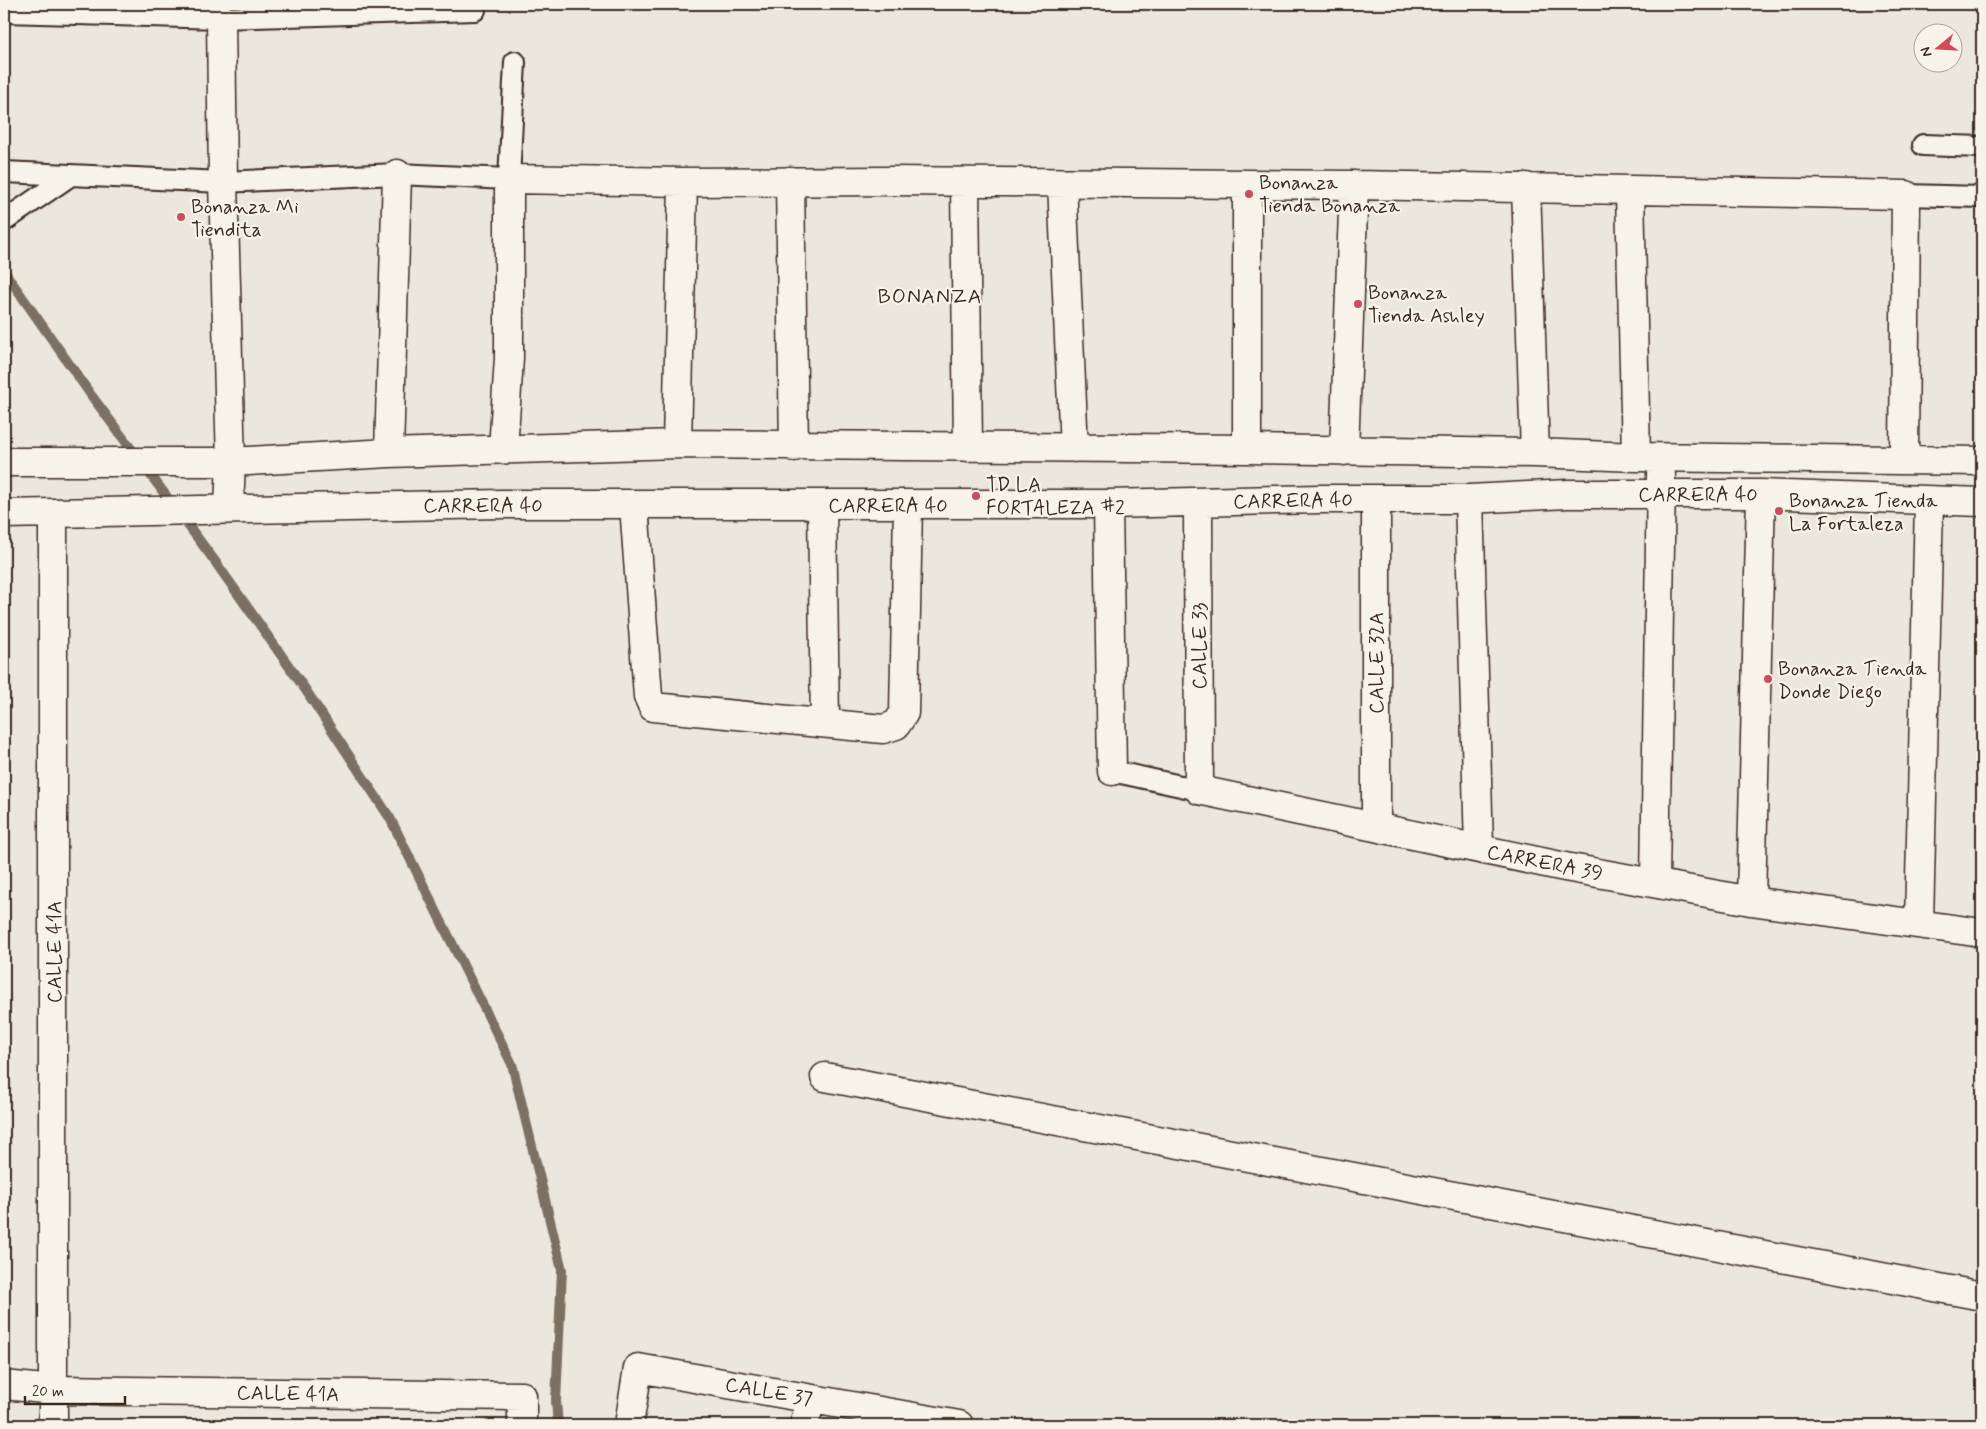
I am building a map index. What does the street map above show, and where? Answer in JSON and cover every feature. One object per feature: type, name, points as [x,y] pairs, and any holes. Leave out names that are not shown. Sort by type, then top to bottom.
[{"type":"street","points":[[221,18],[223,182],[231,462],[230,508]]},
{"type":"street","points":[[389,453],[397,174]]},
{"type":"street","points":[[503,449],[509,358],[509,179],[683,182],[1354,184],[1906,195],[1904,459]]},
{"type":"street","points":[[677,444],[683,182]]},
{"type":"street","points":[[790,182],[794,447]]},
{"type":"street","points":[[965,182],[968,447]]},
{"type":"street","points":[[1062,183],[1074,448]]},
{"type":"street","points":[[1247,184],[1247,449]]},
{"type":"street","points":[[1344,451],[1354,184]]},
{"type":"street","points":[[1526,187],[1535,453]]},
{"type":"street","points":[[1630,190],[1648,457],[1662,494],[1655,883]]},
{"type":"street","name":"CARRERA 40","points":[[4,462],[231,462],[389,453],[677,444],[794,447],[1247,449],[1982,461]]},
{"type":"street","name":"CARRERA 40","points":[[4,514],[230,508],[739,503],[908,506],[1108,504],[1468,499],[1568,494],[1761,494],[1929,502],[1982,502]]},
{"type":"street","points":[[1751,901],[1761,494]]},
{"type":"street","name":"CALLE 32A","points":[[1376,499],[1376,827]]},
{"type":"street","points":[[1468,499],[1479,848]]},
{"type":"street","name":"CALLE 33","points":[[1198,502],[1200,790]]},
{"type":"street","points":[[1919,923],[1929,502]]},
{"type":"street","points":[[1108,504],[1112,771]]},
{"type":"street","points":[[634,505],[648,696],[653,707],[883,729],[896,725],[904,713],[908,506]]},
{"type":"street","points":[[822,505],[825,723]]},
{"type":"street","name":"CALLE 41A","points":[[53,513],[53,1425]]},
{"type":"street","name":"CARRERA 39","points":[[1200,790],[1479,848],[1751,901],[1982,933]]},
{"type":"street","points":[[825,1076],[1982,1296]]},
{"type":"street","name":"CALLE 37","points":[[629,1425],[638,1368],[959,1425]]},
{"type":"street","points":[[4,1385],[54,1390]]},
{"type":"street","name":"CALLE 41A","points":[[54,1390],[522,1396],[522,1425]]},
{"type":"street","points":[[804,1425],[811,1399]]},
{"type":"lane","points":[[4,12],[221,18],[475,10]]},
{"type":"lane","points":[[4,172],[223,182],[397,174],[509,179],[515,62]]},
{"type":"lane","points":[[1923,145],[1982,148]]},
{"type":"lane","points":[[4,221],[71,175]]},
{"type":"lane","points":[[1906,195],[1982,197]]},
{"type":"lane","name":"CARRERA 39","points":[[1112,771],[1200,790]]},
{"type":"waterway","points":[[4,271],[91,395],[214,560],[305,689],[390,818],[512,1064],[562,1270],[556,1401],[558,1425]]},
{"type":"place","name":"Bonanza Tienda Bonanza","points":[[1249,194]]},
{"type":"place","name":"Bonanza Mi Tiendita","points":[[181,217]]},
{"type":"place","name":"Bonanza Tienda Ashley","points":[[1358,304]]},
{"type":"place","name":"TD LA FORTALEZA #2","points":[[976,496]]},
{"type":"place","name":"Bonanza Tienda La Fortaleza","points":[[1779,511]]},
{"type":"place","name":"Bonanza Tienda Donde Diego","points":[[1768,679]]},
{"type":"district","name":"BONANZA","points":[[930,296]]}]
